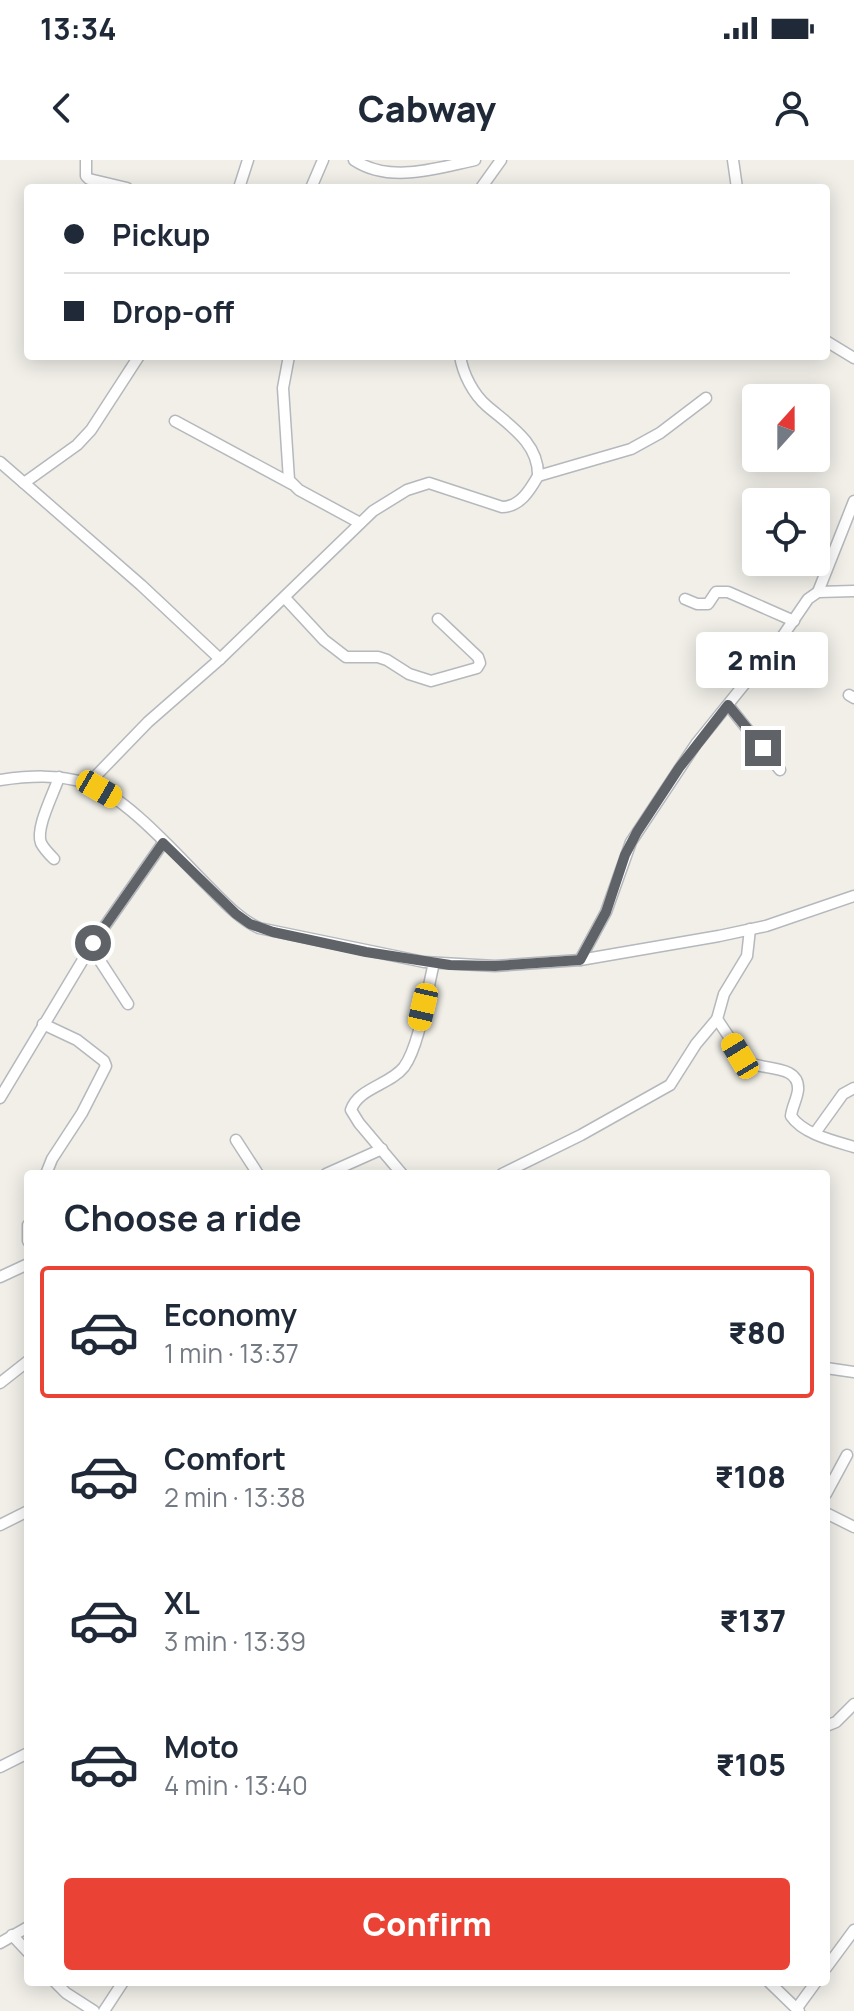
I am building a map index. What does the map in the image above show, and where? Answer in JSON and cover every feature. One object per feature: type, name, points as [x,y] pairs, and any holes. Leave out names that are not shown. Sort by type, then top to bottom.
[{"type":"street","points":[[86,160],[86,176],[89,179],[110,184]]},
{"type":"street","points":[[240,184],[248,160]]},
{"type":"street","points":[[313,184],[323,160]]},
{"type":"street","points":[[354,160],[373,168],[412,172],[475,160]]},
{"type":"street","points":[[484,184],[501,160]]},
{"type":"street","points":[[733,160],[736,184]]},
{"type":"street","points":[[830,343],[854,358]]},
{"type":"street","points":[[24,483],[77,445],[91,430],[136,360]]},
{"type":"street","points":[[288,360],[283,388],[287,472],[292,484]]},
{"type":"street","points":[[461,360],[470,385],[486,405],[511,424],[529,445],[537,461],[538,476]]},
{"type":"street","points":[[88,784],[148,722],[285,598],[360,523],[394,497],[419,484],[429,483],[509,507],[520,501],[538,476],[631,449],[660,433],[706,398]]},
{"type":"street","points":[[175,421],[360,523]]},
{"type":"street","points":[[0,462],[173,613],[220,659]]},
{"type":"street","points":[[818,592],[854,501]]},
{"type":"street","points":[[580,960],[606,912],[625,855],[679,768],[808,599],[818,592],[854,591]]},
{"type":"street","points":[[685,599],[703,605],[708,604],[716,592],[728,592],[794,621]]},
{"type":"street","points":[[285,598],[338,654],[378,657],[423,680],[442,679],[472,671],[480,663],[478,657],[438,619]]},
{"type":"street","points":[[728,705],[780,770]]},
{"type":"street","points":[[54,859],[41,844],[40,827],[59,777]]},
{"type":"street","points":[[0,780],[59,777],[88,784],[117,799],[250,924],[366,952],[434,963],[495,966],[580,960],[750,929],[854,896]]},
{"type":"street","points":[[0,1098],[91,947],[163,843]]},
{"type":"street","points":[[510,1170],[670,1085],[696,1044],[717,1019],[724,994],[747,956],[750,929]]},
{"type":"street","points":[[91,947],[128,1004]]},
{"type":"street","points":[[399,1170],[351,1110],[357,1098],[390,1080],[405,1066],[415,1042],[434,963]]},
{"type":"street","points":[[717,1019],[745,1061],[752,1066],[782,1070],[796,1078],[799,1087],[791,1116],[802,1127],[854,1147]]},
{"type":"street","points":[[43,1024],[77,1040],[106,1066],[51,1170]]},
{"type":"street","points":[[815,1133],[843,1094],[854,1088]]},
{"type":"street","points":[[236,1140],[255,1170]]},
{"type":"street","points":[[335,1170],[382,1149]]},
{"type":"street","points":[[0,1277],[24,1266]]},
{"type":"street","points":[[0,1383],[24,1364]]},
{"type":"street","points":[[830,1369],[854,1372]]},
{"type":"street","points":[[830,1487],[847,1455]]},
{"type":"street","points":[[0,1525],[24,1513]]},
{"type":"street","points":[[830,1515],[854,1527]]},
{"type":"street","points":[[830,1724],[854,1704]]},
{"type":"street","points":[[0,1767],[24,1755]]},
{"type":"street","points":[[0,1943],[24,1929]]},
{"type":"street","points":[[830,1963],[854,1930]]},
{"type":"street","points":[[12,1935],[24,1948]]},
{"type":"street","points":[[59,1986],[94,2011]]},
{"type":"street","points":[[104,2011],[120,1986]]},
{"type":"street","points":[[773,1986],[798,2010],[813,1986]]},
{"type":"route","points":[[93,943],[163,843],[236,914],[250,924],[273,932],[366,952],[450,965],[495,966],[580,960],[606,912],[625,855],[637,832],[679,768],[728,705],[763,748]]}]
